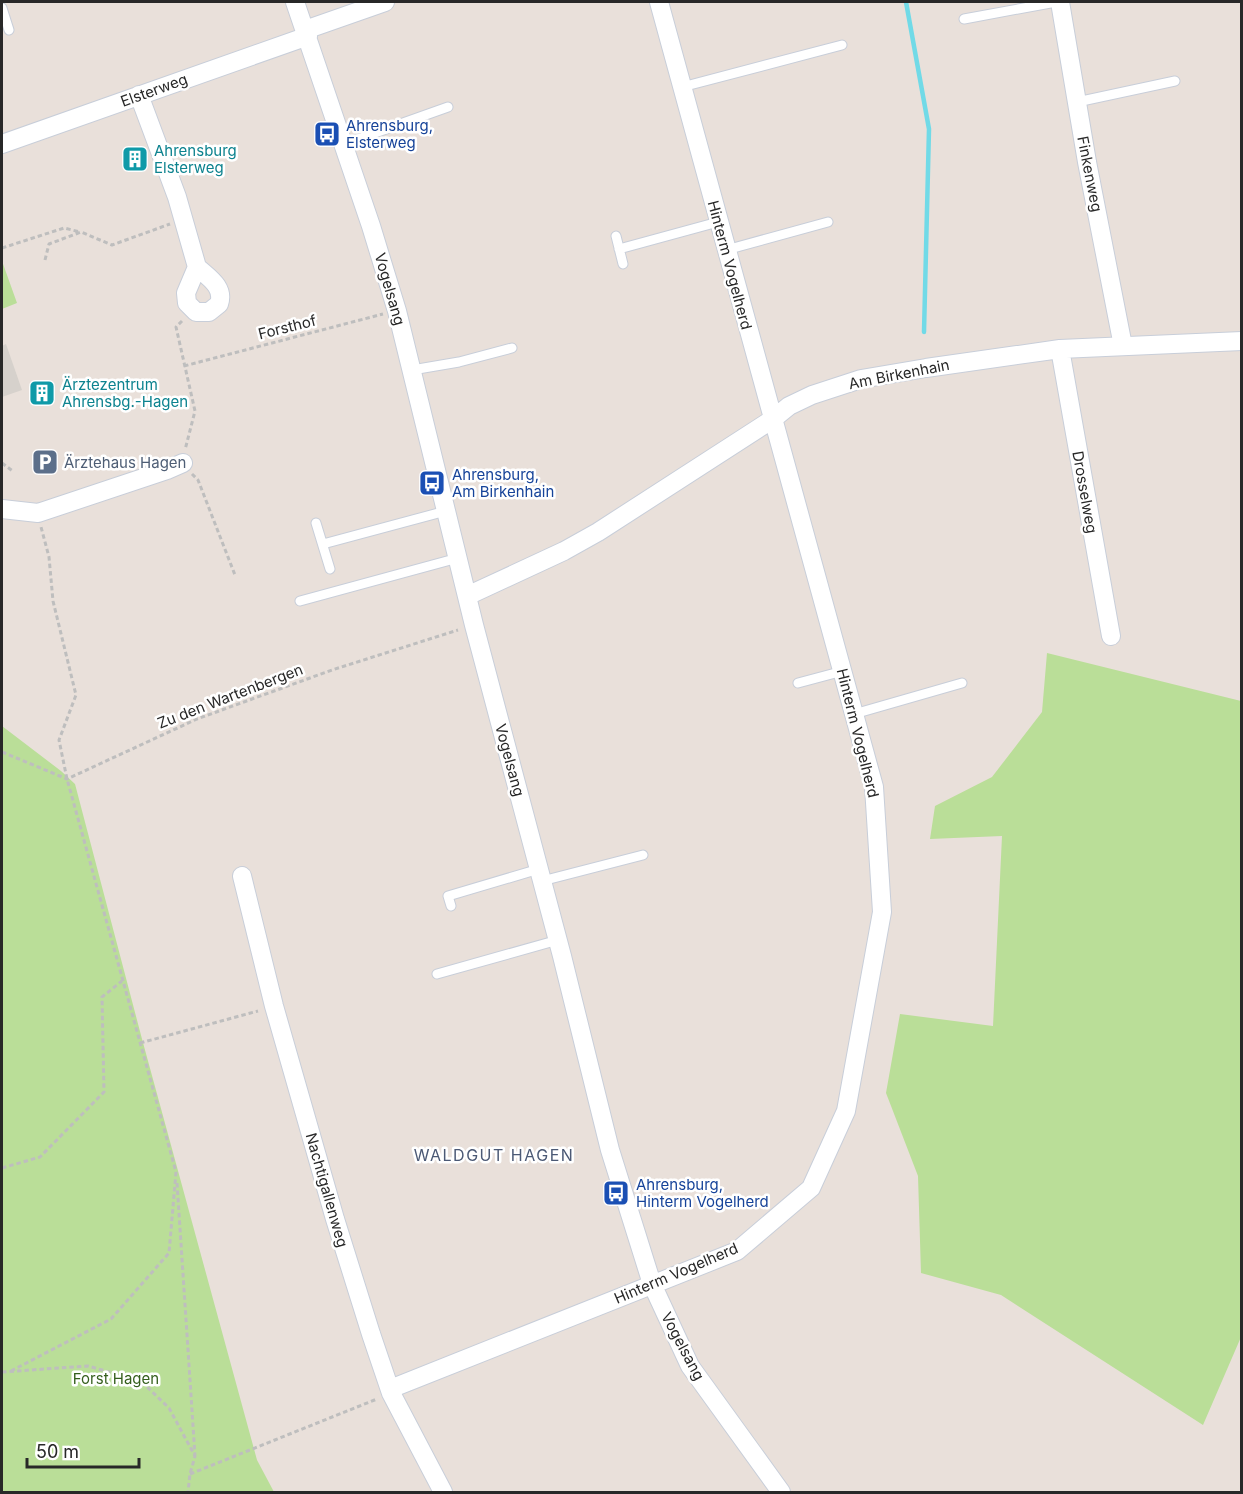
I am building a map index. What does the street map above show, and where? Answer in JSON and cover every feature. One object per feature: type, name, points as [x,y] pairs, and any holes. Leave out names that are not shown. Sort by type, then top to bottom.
[{"type":"street","name":"Vogelsang","points":[[295,2],[344,144],[397,311],[474,625],[558,940],[610,1150],[652,1284],[690,1366],[781,1492]]},
{"type":"street","name":"Elsterweg","points":[[2,144],[385,2]]},
{"type":"street","name":"Hinterm Vogelherd","points":[[391,1391],[737,1251],[811,1188],[846,1111],[882,912],[874,787],[659,2]]},
{"type":"street","name":"Finkenweg","points":[[1060,2],[1123,346]]},
{"type":"street","points":[[139,95],[184,219],[197,267],[217,285],[220,295],[219,304],[213,310],[205,313],[196,312],[187,303],[186,293],[197,267]]},
{"type":"street","name":"Am Birkenhain","points":[[467,596],[564,551],[598,532],[773,419],[789,406],[812,395],[861,379],[1060,349],[1242,341]]},
{"type":"street","name":"Drosselweg","points":[[1060,349],[1111,636]]},
{"type":"street","points":[[2,509],[38,513],[183,463]]},
{"type":"street","name":"Nachtigallenweg","points":[[242,876],[274,1006],[335,1219],[391,1391],[443,1492]]},
{"type":"lane","points":[[964,19],[1056,2]]},
{"type":"lane","points":[[2,8],[9,30]]},
{"type":"lane","points":[[682,87],[842,45]]},
{"type":"lane","points":[[1077,102],[1175,81]]},
{"type":"lane","points":[[344,144],[448,107]]},
{"type":"lane","points":[[619,249],[718,222]]},
{"type":"lane","points":[[726,250],[828,222]]},
{"type":"lane","points":[[616,236],[623,264]]},
{"type":"lane","points":[[412,370],[459,362],[512,348]]},
{"type":"lane","points":[[323,544],[446,511]]},
{"type":"lane","points":[[316,523],[330,569]]},
{"type":"lane","points":[[300,601],[458,558]]},
{"type":"lane","points":[[798,683],[843,671]]},
{"type":"lane","points":[[854,714],[962,683]]},
{"type":"lane","points":[[451,906],[448,896],[643,855]]},
{"type":"lane","points":[[437,974],[558,940]]},
{"type":"path","points":[[2,248],[64,228],[81,232],[112,245],[184,219]]},
{"type":"path","points":[[45,260],[49,244],[81,232]]},
{"type":"path","name":"Forsthof","points":[[184,366],[397,311]]},
{"type":"path","points":[[196,312],[176,327],[195,411],[183,463],[198,480],[235,574]]},
{"type":"path","points":[[2,463],[14,472]]},
{"type":"path","points":[[38,513],[49,557],[53,601],[76,695],[59,740],[67,779],[176,1172],[195,1456],[188,1492]]},
{"type":"path","name":"Zu den Wartenbergen","points":[[67,779],[197,719],[332,670],[474,625]]},
{"type":"path","points":[[2,752],[67,779]]},
{"type":"path","points":[[2,1168],[40,1157],[105,1092],[102,997],[122,981]]},
{"type":"path","points":[[140,1044],[265,1009]]},
{"type":"path","points":[[11,1371],[111,1319],[169,1253],[176,1172]]},
{"type":"path","points":[[2,1372],[88,1366],[141,1381],[169,1408],[195,1456]]},
{"type":"path","points":[[190,1474],[391,1391]]},
{"type":"green space","points":[[2,261],[17,303],[2,309]]},
{"type":"green space","points":[[1047,653],[1241,701],[1241,1337],[1203,1425],[1001,1295],[921,1273],[918,1176],[886,1093],[900,1014],[993,1026],[1002,836],[930,839],[935,806],[992,777],[1042,712]]},
{"type":"green space","name":"Forst Hagen","points":[[2,726],[75,784],[257,1460],[274,1492],[2,1492]]},
{"type":"shaded area","points":[[6,344],[22,390],[2,397],[2,346]]},
{"type":"waterway","points":[[906,2],[929,129],[924,332]]},
{"type":"place","name":"Ahrensburg, Elsterweg","points":[[327,134]]},
{"type":"place","name":"Ahrensburg Elsterweg","points":[[135,159]]},
{"type":"place","name":"Ärztezentrum Ahrensbg.-Hagen","points":[[42,393]]},
{"type":"place","name":"Ärztehaus Hagen","points":[[45,462]]},
{"type":"place","name":"Ahrensburg, Am Birkenhain","points":[[432,483]]},
{"type":"place","name":"Ahrensburg, Hinterm Vogelherd","points":[[616,1193]]},
{"type":"district","name":"WALDGUT HAGEN","points":[[494,1155]]}]
